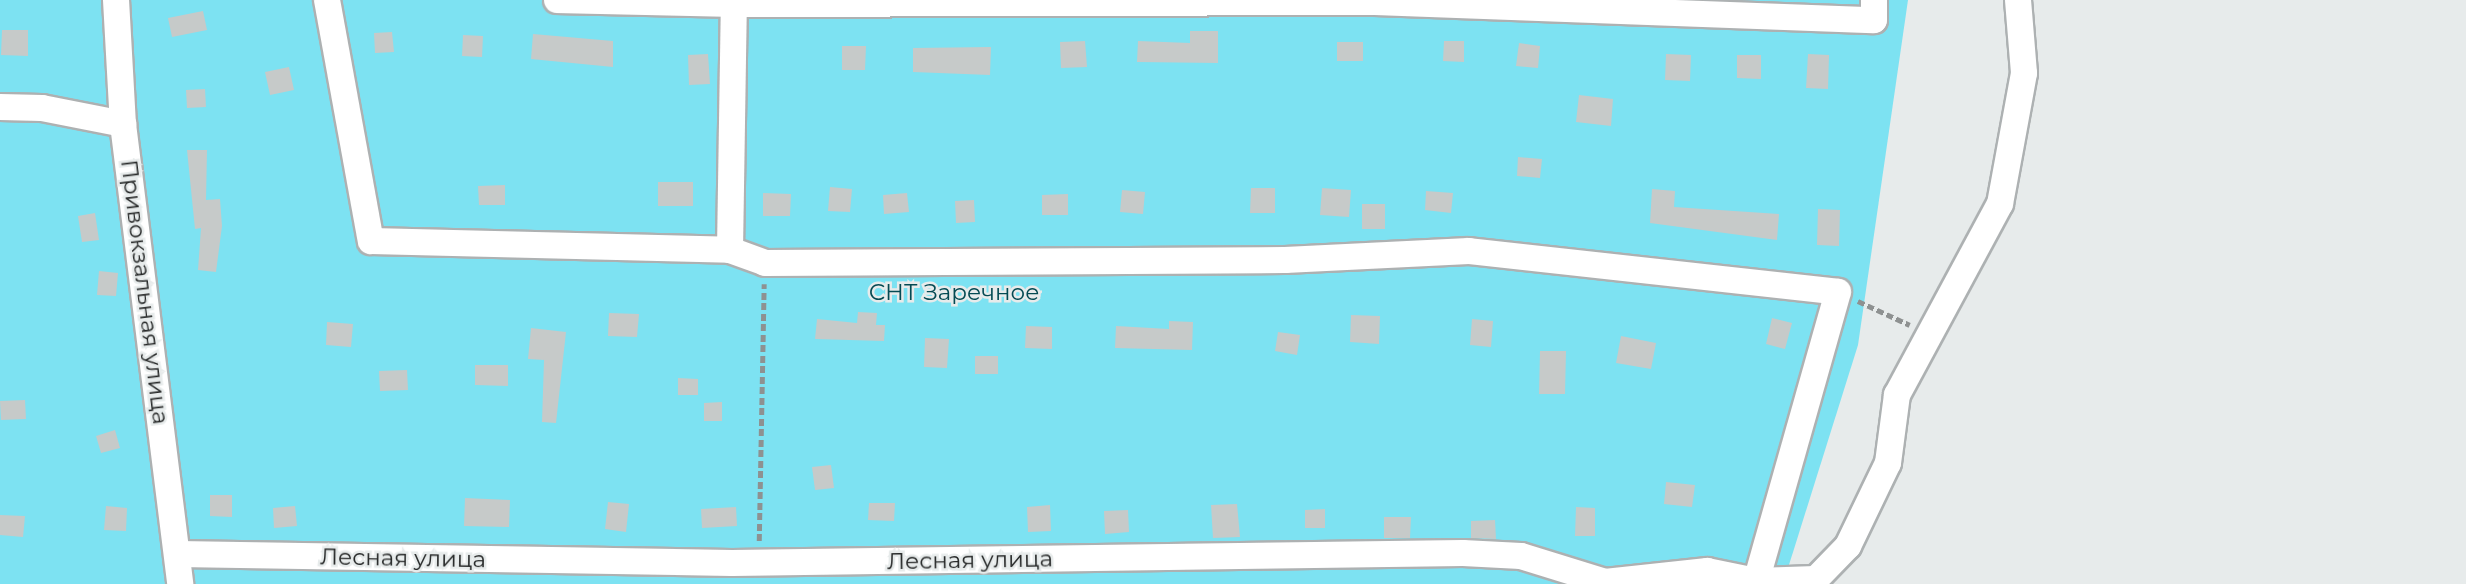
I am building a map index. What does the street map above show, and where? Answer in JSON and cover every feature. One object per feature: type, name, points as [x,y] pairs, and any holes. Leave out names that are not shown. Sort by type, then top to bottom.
[{"type":"street","name":"Привокзальная улица","points":[[116,0],[123,124],[180,584]]},
{"type":"street","points":[[327,0],[372,241],[730,250],[765,263],[1285,260],[1469,251],[1838,292],[1756,581]]},
{"type":"street","points":[[556,0],[734,4],[1375,2],[1874,20],[1874,0]]},
{"type":"street","name":"Лесная улица","points":[[178,554],[732,574],[1463,553],[1521,556],[1605,582],[1707,571],[1756,581],[1816,579],[1848,546],[1888,463],[1897,394],[2000,204],[2024,73],[2018,0]]},
{"type":"street","points":[[730,250],[734,4]]},
{"type":"street","points":[[0,107],[43,108],[123,124]]},
{"type":"path","points":[[732,574],[759,544],[765,263]]},
{"type":"path","points":[[1838,292],[1928,334]]},
{"type":"green space","name":"СНТ Заречное","points":[[0,0],[1908,0],[1858,345],[1783,584],[0,584]]},
{"type":"building","points":[[203,11],[207,30],[172,37],[168,18]]},
{"type":"building","points":[[2,30],[28,30],[28,56],[1,55]]},
{"type":"building","points":[[1190,31],[1218,31],[1218,63],[1137,62],[1138,41],[1190,43]]},
{"type":"building","points":[[392,32],[394,52],[375,53],[374,33]]},
{"type":"building","points":[[533,34],[613,41],[613,67],[531,59]]},
{"type":"building","points":[[463,35],[483,36],[482,57],[462,56]]},
{"type":"building","points":[[1085,41],[1087,67],[1061,68],[1060,42]]},
{"type":"building","points":[[1444,41],[1464,41],[1464,62],[1443,61]]},
{"type":"building","points":[[1337,42],[1363,42],[1363,61],[1337,61]]},
{"type":"building","points":[[1519,43],[1540,46],[1538,68],[1516,66]]},
{"type":"building","points":[[842,46],[866,46],[865,70],[842,70]]},
{"type":"building","points":[[991,47],[990,75],[913,72],[913,48]]},
{"type":"building","points":[[708,54],[710,84],[689,85],[688,55]]},
{"type":"building","points":[[1666,54],[1691,55],[1690,81],[1665,80]]},
{"type":"building","points":[[1808,54],[1829,55],[1828,89],[1806,88]]},
{"type":"building","points":[[1737,55],[1761,55],[1761,79],[1737,78]]},
{"type":"building","points":[[289,67],[294,90],[270,95],[265,72]]},
{"type":"building","points":[[205,89],[206,107],[187,108],[186,90]]},
{"type":"building","points":[[1579,95],[1613,99],[1611,126],[1576,122]]},
{"type":"building","points":[[187,150],[207,150],[206,200],[220,199],[222,226],[216,272],[198,270],[201,228],[195,229]]},
{"type":"building","points":[[1518,157],[1542,159],[1540,178],[1517,176]]},
{"type":"building","points":[[658,182],[693,182],[693,206],[658,206]]},
{"type":"building","points":[[505,185],[505,205],[479,205],[478,186]]},
{"type":"building","points":[[830,187],[852,189],[850,212],[828,211]]},
{"type":"building","points":[[1251,188],[1275,188],[1275,213],[1250,213]]},
{"type":"building","points":[[1322,188],[1351,190],[1349,217],[1320,215]]},
{"type":"building","points":[[1652,189],[1675,191],[1674,207],[1779,214],[1777,240],[1650,223]]},
{"type":"building","points":[[1122,190],[1145,192],[1143,214],[1120,212]]},
{"type":"building","points":[[1426,191],[1453,193],[1451,213],[1425,210]]},
{"type":"building","points":[[763,193],[791,194],[790,216],[763,216]]},
{"type":"building","points":[[907,193],[909,212],[884,214],[883,195]]},
{"type":"building","points":[[1068,194],[1068,215],[1042,215],[1042,195]]},
{"type":"building","points":[[974,200],[975,222],[956,223],[955,201]]},
{"type":"building","points":[[1362,204],[1385,204],[1385,229],[1362,229]]},
{"type":"building","points":[[1818,209],[1840,210],[1839,246],[1817,245]]},
{"type":"building","points":[[95,213],[99,240],[82,242],[78,216]]},
{"type":"building","points":[[99,271],[118,273],[116,296],[97,295]]},
{"type":"building","points":[[858,312],[877,313],[876,325],[885,325],[884,341],[815,339],[817,319],[857,323]]},
{"type":"building","points":[[609,313],[639,314],[637,337],[608,336]]},
{"type":"building","points":[[1351,315],[1380,316],[1379,344],[1350,342]]},
{"type":"building","points":[[1772,318],[1792,323],[1785,349],[1766,344]]},
{"type":"building","points":[[1472,319],[1493,321],[1491,347],[1470,345]]},
{"type":"building","points":[[1169,321],[1193,322],[1192,350],[1115,348],[1116,326],[1169,329]]},
{"type":"building","points":[[327,322],[353,324],[351,347],[326,345]]},
{"type":"building","points":[[1026,326],[1052,327],[1052,349],[1025,348]]},
{"type":"building","points":[[531,328],[566,332],[556,423],[542,422],[544,360],[528,359]]},
{"type":"building","points":[[1278,332],[1300,335],[1297,355],[1275,351]]},
{"type":"building","points":[[1621,336],[1656,343],[1651,369],[1616,363]]},
{"type":"building","points":[[925,338],[949,339],[947,368],[924,367]]},
{"type":"building","points":[[1540,351],[1566,351],[1565,394],[1539,394]]},
{"type":"building","points":[[975,356],[998,356],[998,374],[975,374]]},
{"type":"building","points":[[475,365],[508,365],[508,386],[475,385]]},
{"type":"building","points":[[407,370],[408,390],[380,391],[379,371]]},
{"type":"building","points":[[678,378],[698,379],[698,395],[678,395]]},
{"type":"building","points":[[25,400],[26,419],[1,420],[0,401]]},
{"type":"building","points":[[722,402],[722,421],[704,421],[704,403]]},
{"type":"building","points":[[115,430],[120,448],[101,453],[96,436]]},
{"type":"building","points":[[831,465],[834,488],[815,490],[812,467]]},
{"type":"building","points":[[1666,482],[1695,485],[1692,507],[1664,504]]},
{"type":"building","points":[[210,495],[232,495],[232,517],[210,516]]},
{"type":"building","points":[[465,498],[510,500],[509,527],[464,526]]},
{"type":"building","points":[[608,502],[629,504],[626,532],[605,529]]},
{"type":"building","points":[[869,503],[895,503],[894,521],[868,520]]},
{"type":"building","points":[[1237,504],[1240,537],[1213,538],[1211,505]]},
{"type":"building","points":[[1050,505],[1051,531],[1028,532],[1027,507]]},
{"type":"building","points":[[106,506],[127,508],[126,531],[104,530]]},
{"type":"building","points":[[295,506],[297,526],[274,528],[273,508]]},
{"type":"building","points":[[736,507],[737,526],[702,528],[701,509]]},
{"type":"building","points":[[1576,507],[1595,508],[1595,536],[1575,536]]},
{"type":"building","points":[[1325,509],[1325,528],[1305,528],[1305,510]]},
{"type":"building","points":[[1128,510],[1129,532],[1105,534],[1104,511]]},
{"type":"building","points":[[0,515],[25,516],[23,537],[0,535]]},
{"type":"building","points":[[1384,517],[1411,517],[1410,538],[1384,538]]},
{"type":"building","points":[[1495,520],[1496,539],[1471,538],[1471,521]]}]
